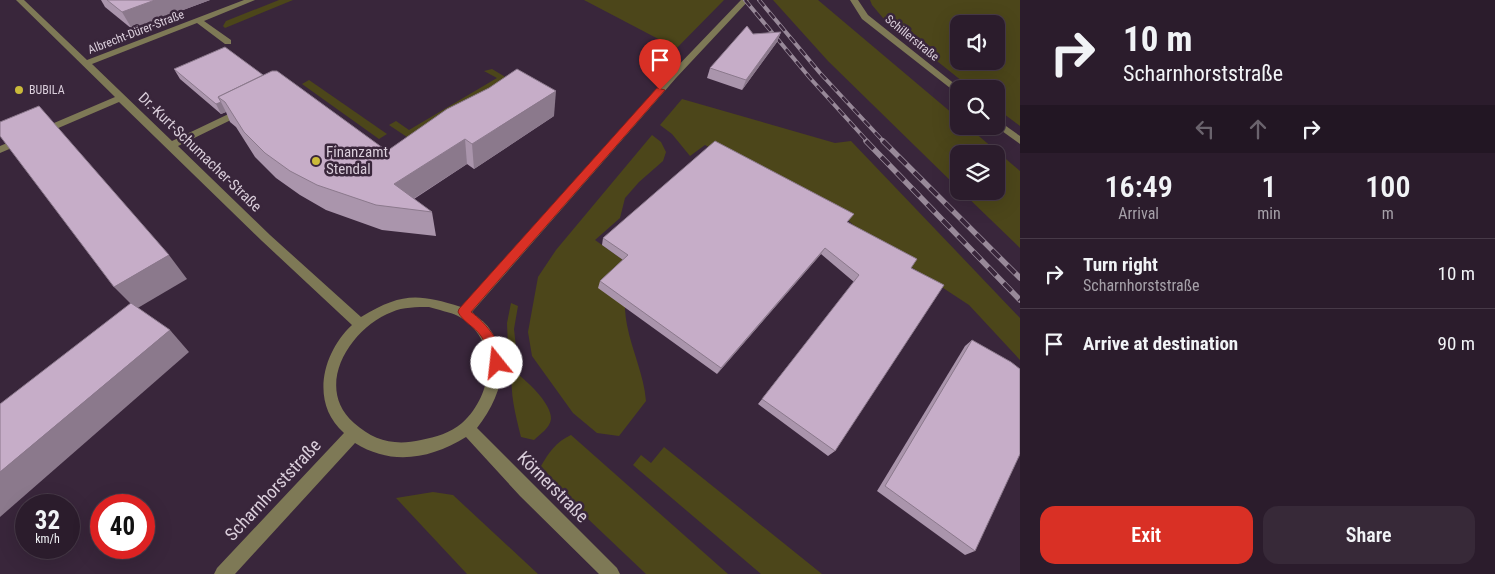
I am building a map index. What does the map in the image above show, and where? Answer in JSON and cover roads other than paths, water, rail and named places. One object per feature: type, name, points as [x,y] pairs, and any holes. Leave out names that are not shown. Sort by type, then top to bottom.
[{"type":"street","name":"Dr.-Kurt-Schumacher-Straße","points":[[20,0],[170,146],[360,324]]},
{"type":"street","name":"Albrecht-Dürer-Straße","points":[[85,64],[252,0]]},
{"type":"street","points":[[464,312],[673,76],[745,0]]},
{"type":"street","name":"Schillerstraße","points":[[854,0],[872,22],[950,85]]},
{"type":"street","points":[[199,21],[228,42]]},
{"type":"street","points":[[0,150],[120,98]]},
{"type":"street","points":[[170,146],[253,105]]},
{"type":"street","points":[[1005,129],[1020,141]]},
{"type":"street","points":[[405,303],[441,304],[464,312],[479,324],[492,342],[497,363],[495,386],[491,397],[477,419],[468,428],[444,443],[416,450],[389,450],[375,446],[353,434],[345,426],[333,406],[329,384],[332,367],[338,351],[360,324],[381,311],[405,303]]},
{"type":"street","name":"Körnerstraße","points":[[468,428],[526,490],[611,574]]},
{"type":"street","name":"Scharnhorststraße","points":[[223,574],[353,434]]},
{"type":"railway","points":[[745,0],[810,78],[868,142]]},
{"type":"railway","points":[[759,0],[820,73],[884,142]]},
{"type":"railway","points":[[866,141],[1020,300]]},
{"type":"railway","points":[[884,142],[1020,278]]},
{"type":"place","name":"BUBILA","points":[[19,90]]},
{"type":"place","name":"Finanzamt Stendal","points":[[316,161]]}]
